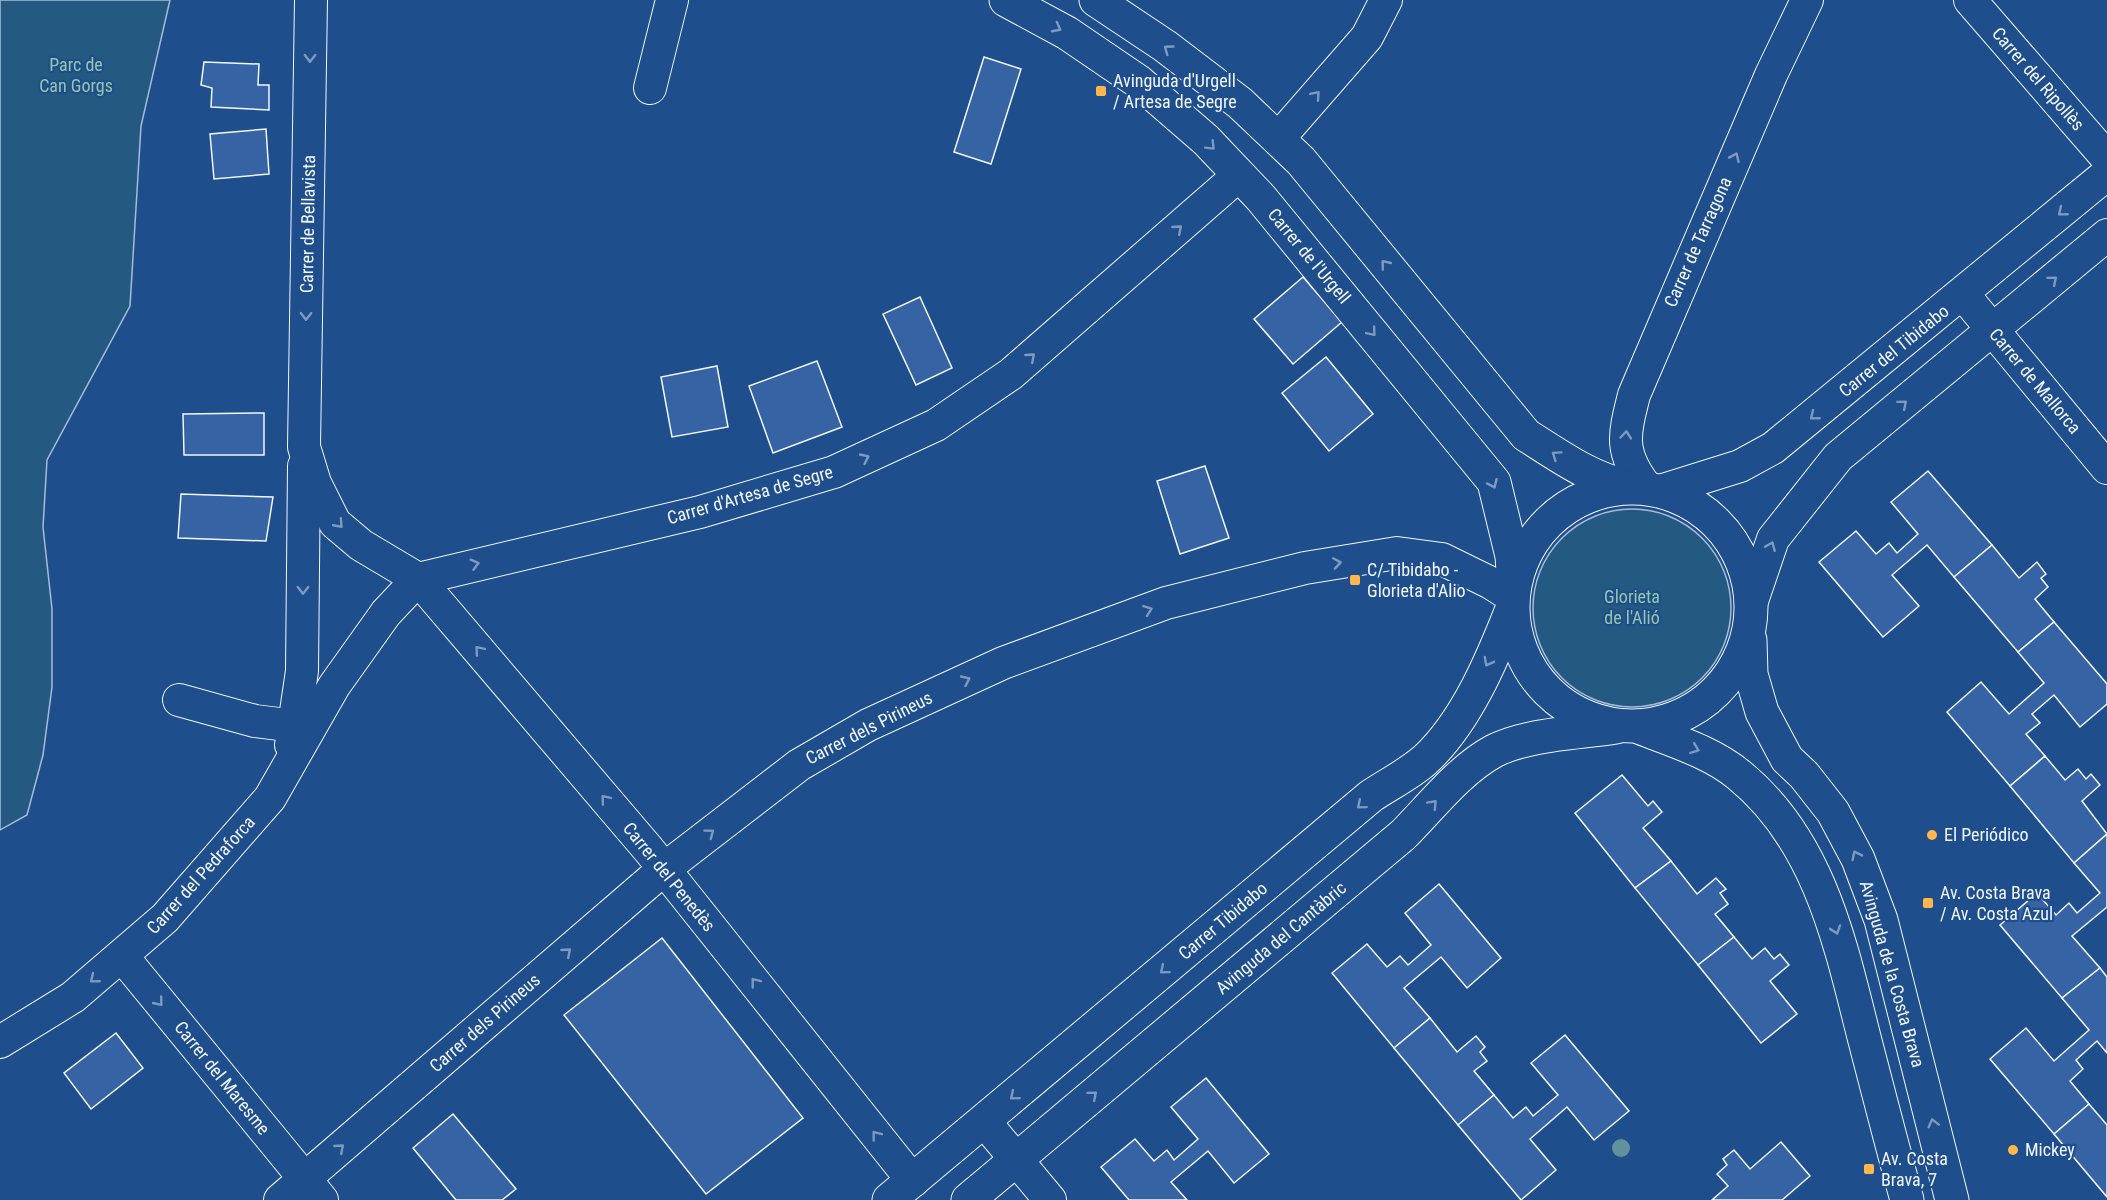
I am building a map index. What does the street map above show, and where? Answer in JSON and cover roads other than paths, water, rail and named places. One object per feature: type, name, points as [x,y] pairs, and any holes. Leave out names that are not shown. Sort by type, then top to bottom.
[{"type":"street","name":"Carrer de Bellavista","points":[[278,785],[296,726],[302,670],[311,0]]},
{"type":"street","points":[[650,88],[672,0]]},
{"type":"street","name":"Carrer de l'Urgell","points":[[1006,0],[1066,33],[1139,82],[1206,141],[1239,175],[1494,482],[1512,556],[1513,598]]},
{"type":"street","points":[[1096,0],[1165,46],[1240,103],[1301,161],[1526,435],[1569,464],[1599,479],[1678,496],[1707,513],[1730,538],[1746,568],[1751,617]]},
{"type":"street","points":[[1278,140],[1367,38],[1386,0]]},
{"type":"street","name":"Carrer de Tarragona","points":[[1645,489],[1626,456],[1624,437],[1634,395],[1748,129],[1807,0]]},
{"type":"street","name":"Carrer del Ripollès","points":[[1970,0],[2107,158]]},
{"type":"street","name":"Carrer del Tibidabo","points":[[1645,489],[1740,466],[1773,448],[2107,174]]},
{"type":"street","name":"Carrer d'Artesa de Segre","points":[[418,579],[700,512],[834,472],[936,425],[1011,374],[1239,175]]},
{"type":"street","points":[[1628,727],[1678,719],[1711,698],[1736,668],[1773,539],[1838,457],[2107,235]]},
{"type":"street","name":"Carrer de Mallorca","points":[[1963,294],[2107,468]]},
{"type":"street","name":"Carrer de Bellavista","points":[[304,447],[315,483],[335,523],[361,544],[418,579]]},
{"type":"street","points":[[1645,489],[1596,493],[1566,507],[1550,522],[1523,557],[1513,598],[1518,643],[1532,674],[1554,699],[1583,717],[1628,727],[1706,754],[1738,774],[1770,806],[1795,837],[1817,878],[1838,934],[1907,1200]]},
{"type":"street","name":"Carrer dels Pirineus","points":[[280,1200],[313,1190],[664,868],[799,765],[868,725],[1003,663],[1166,603],[1305,568],[1397,553],[1442,559],[1491,583],[1513,598]]},
{"type":"street","points":[[278,785],[334,686],[386,614],[418,579]]},
{"type":"street","name":"Carrer del Penedès","points":[[418,579],[664,868],[901,1190]]},
{"type":"street","name":"Carrer Tibidabo","points":[[901,1190],[1371,796],[1423,761],[1440,744],[1458,719],[1499,641],[1513,598]]},
{"type":"street","name":"Avinguda de la Costa Brava","points":[[1751,617],[1751,674],[1762,712],[1788,759],[1804,775],[1833,812],[1858,859],[1881,920],[1952,1200]]},
{"type":"street","points":[[179,700],[255,722],[296,726]]},
{"type":"street","name":"Avinguda del Cantàbric","points":[[968,1200],[1403,835],[1448,788],[1494,751],[1524,742],[1628,727]]},
{"type":"street","name":"Carrer del Pedraforca","points":[[0,1041],[73,997],[165,918],[270,798],[278,785]]},
{"type":"street","name":"Carrer del Maresme","points":[[122,956],[313,1190]]},
{"type":"street","points":[[984,1121],[1050,1200]]},
{"type":"place","name":"Avinguda d'Urgell / Artesa de Segre","points":[[1101,91]]},
{"type":"place","name":"C/ Tibidabo - Glorieta d'Alio","points":[[1355,580]]},
{"type":"place","name":"El Periódico","points":[[1932,835]]},
{"type":"place","name":"Av. Costa Brava / Av. Costa Azul","points":[[1928,903]]},
{"type":"place","name":"Mickey","points":[[2013,1150]]},
{"type":"place","name":"Av. Costa Brava, 7","points":[[1869,1169]]},
{"type":"park label","name":"Parc de Can Gorgs","points":[[76,76]]},
{"type":"park label","name":"Glorieta de l'Alió","points":[[1632,607]]}]
